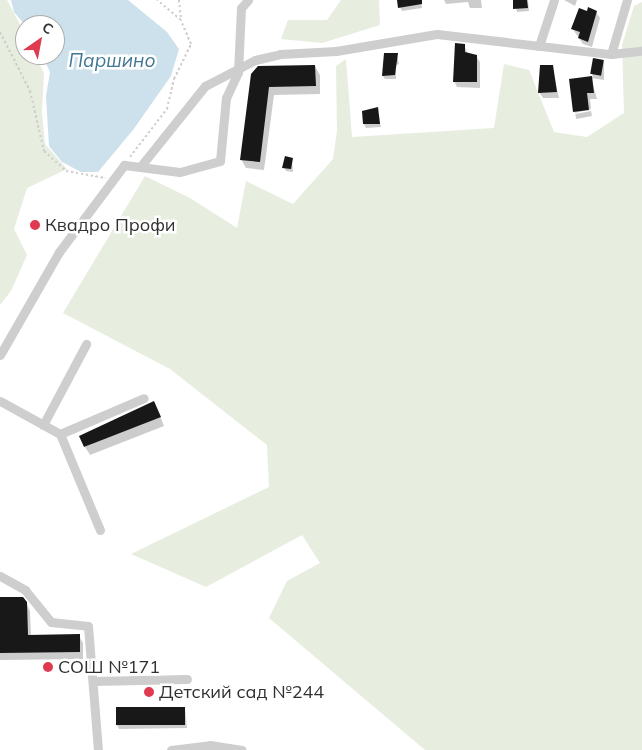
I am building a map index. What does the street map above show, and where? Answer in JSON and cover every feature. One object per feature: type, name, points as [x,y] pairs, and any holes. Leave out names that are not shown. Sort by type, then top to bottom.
[{"type":"street","points":[[0,355],[59,252],[124,165],[180,172],[220,161],[226,98],[238,72],[241,8],[248,0]]},
{"type":"street","points":[[539,46],[554,0]]},
{"type":"street","points":[[611,54],[627,0]]},
{"type":"street","points":[[140,167],[205,86],[238,72],[255,60],[280,54],[336,51],[437,34],[611,54],[642,51]]},
{"type":"street","points":[[43,425],[86,344]]},
{"type":"street","points":[[60,434],[144,398]]},
{"type":"street","points":[[0,401],[60,434],[100,530]]},
{"type":"street","points":[[0,576],[25,590],[51,622],[88,626],[94,681],[98,750]]},
{"type":"street","points":[[94,681],[187,679]]},
{"type":"street","points":[[171,750],[210,745],[242,750]]},
{"type":"path","points":[[156,0],[181,20]]},
{"type":"path","points":[[124,165],[167,109],[174,79],[191,44],[181,20],[179,0]]},
{"type":"path","points":[[0,32],[30,91],[44,151],[66,171],[112,180]]},
{"type":"shaded area","points":[[0,0],[7,0],[15,15],[15,65],[40,65],[44,73],[42,112],[45,144],[67,169],[27,188],[14,229],[27,255],[11,291],[0,305]]},
{"type":"shaded area","points":[[341,0],[379,0],[380,25],[322,43],[281,39],[288,20],[327,20]]},
{"type":"shaded area","points":[[642,2],[642,750],[425,750],[269,618],[287,581],[320,563],[302,535],[206,587],[131,554],[269,487],[267,445],[170,369],[63,313],[145,176],[190,198],[237,228],[246,181],[293,204],[333,159],[337,131],[336,66],[346,59],[352,137],[494,128],[504,64],[529,70],[554,132],[587,137],[624,113],[622,45],[634,6]]},
{"type":"water","name":"Паршино","points":[[11,0],[128,0],[167,32],[179,49],[171,76],[133,130],[98,172],[81,172],[62,162],[49,146],[46,96],[50,72],[47,65],[65,65],[65,15],[17,15]]},
{"type":"building","points":[[397,0],[422,0],[422,4],[398,8]]},
{"type":"building","points":[[513,0],[527,0],[528,8],[513,9]]},
{"type":"building","points":[[588,7],[597,11],[588,42],[578,38],[580,32],[571,29],[579,8],[587,11]]},
{"type":"building","points":[[455,43],[465,44],[465,52],[477,55],[477,82],[453,82]]},
{"type":"building","points":[[384,53],[398,53],[395,75],[382,76]]},
{"type":"building","points":[[593,58],[604,60],[601,76],[590,74]]},
{"type":"building","points":[[315,65],[316,86],[269,87],[260,162],[240,160],[251,74],[258,66]]},
{"type":"building","points":[[540,65],[553,65],[557,92],[538,93]]},
{"type":"building","points":[[592,76],[594,93],[587,93],[589,110],[573,112],[569,79]]},
{"type":"building","points":[[378,107],[380,124],[363,124],[362,111]]},
{"type":"building","points":[[285,156],[293,158],[291,169],[282,168]]},
{"type":"building","points":[[154,401],[161,417],[84,447],[79,436]]},
{"type":"building","points":[[0,597],[23,597],[27,602],[28,635],[80,634],[80,652],[0,653]]},
{"type":"building","points":[[116,707],[185,707],[185,725],[116,725]]},
{"type":"place","name":"Квадро Профи","points":[[35,225]]},
{"type":"place","name":"СОШ №171","points":[[48,667]]},
{"type":"place","name":"Детский сад №244","points":[[149,692]]}]
